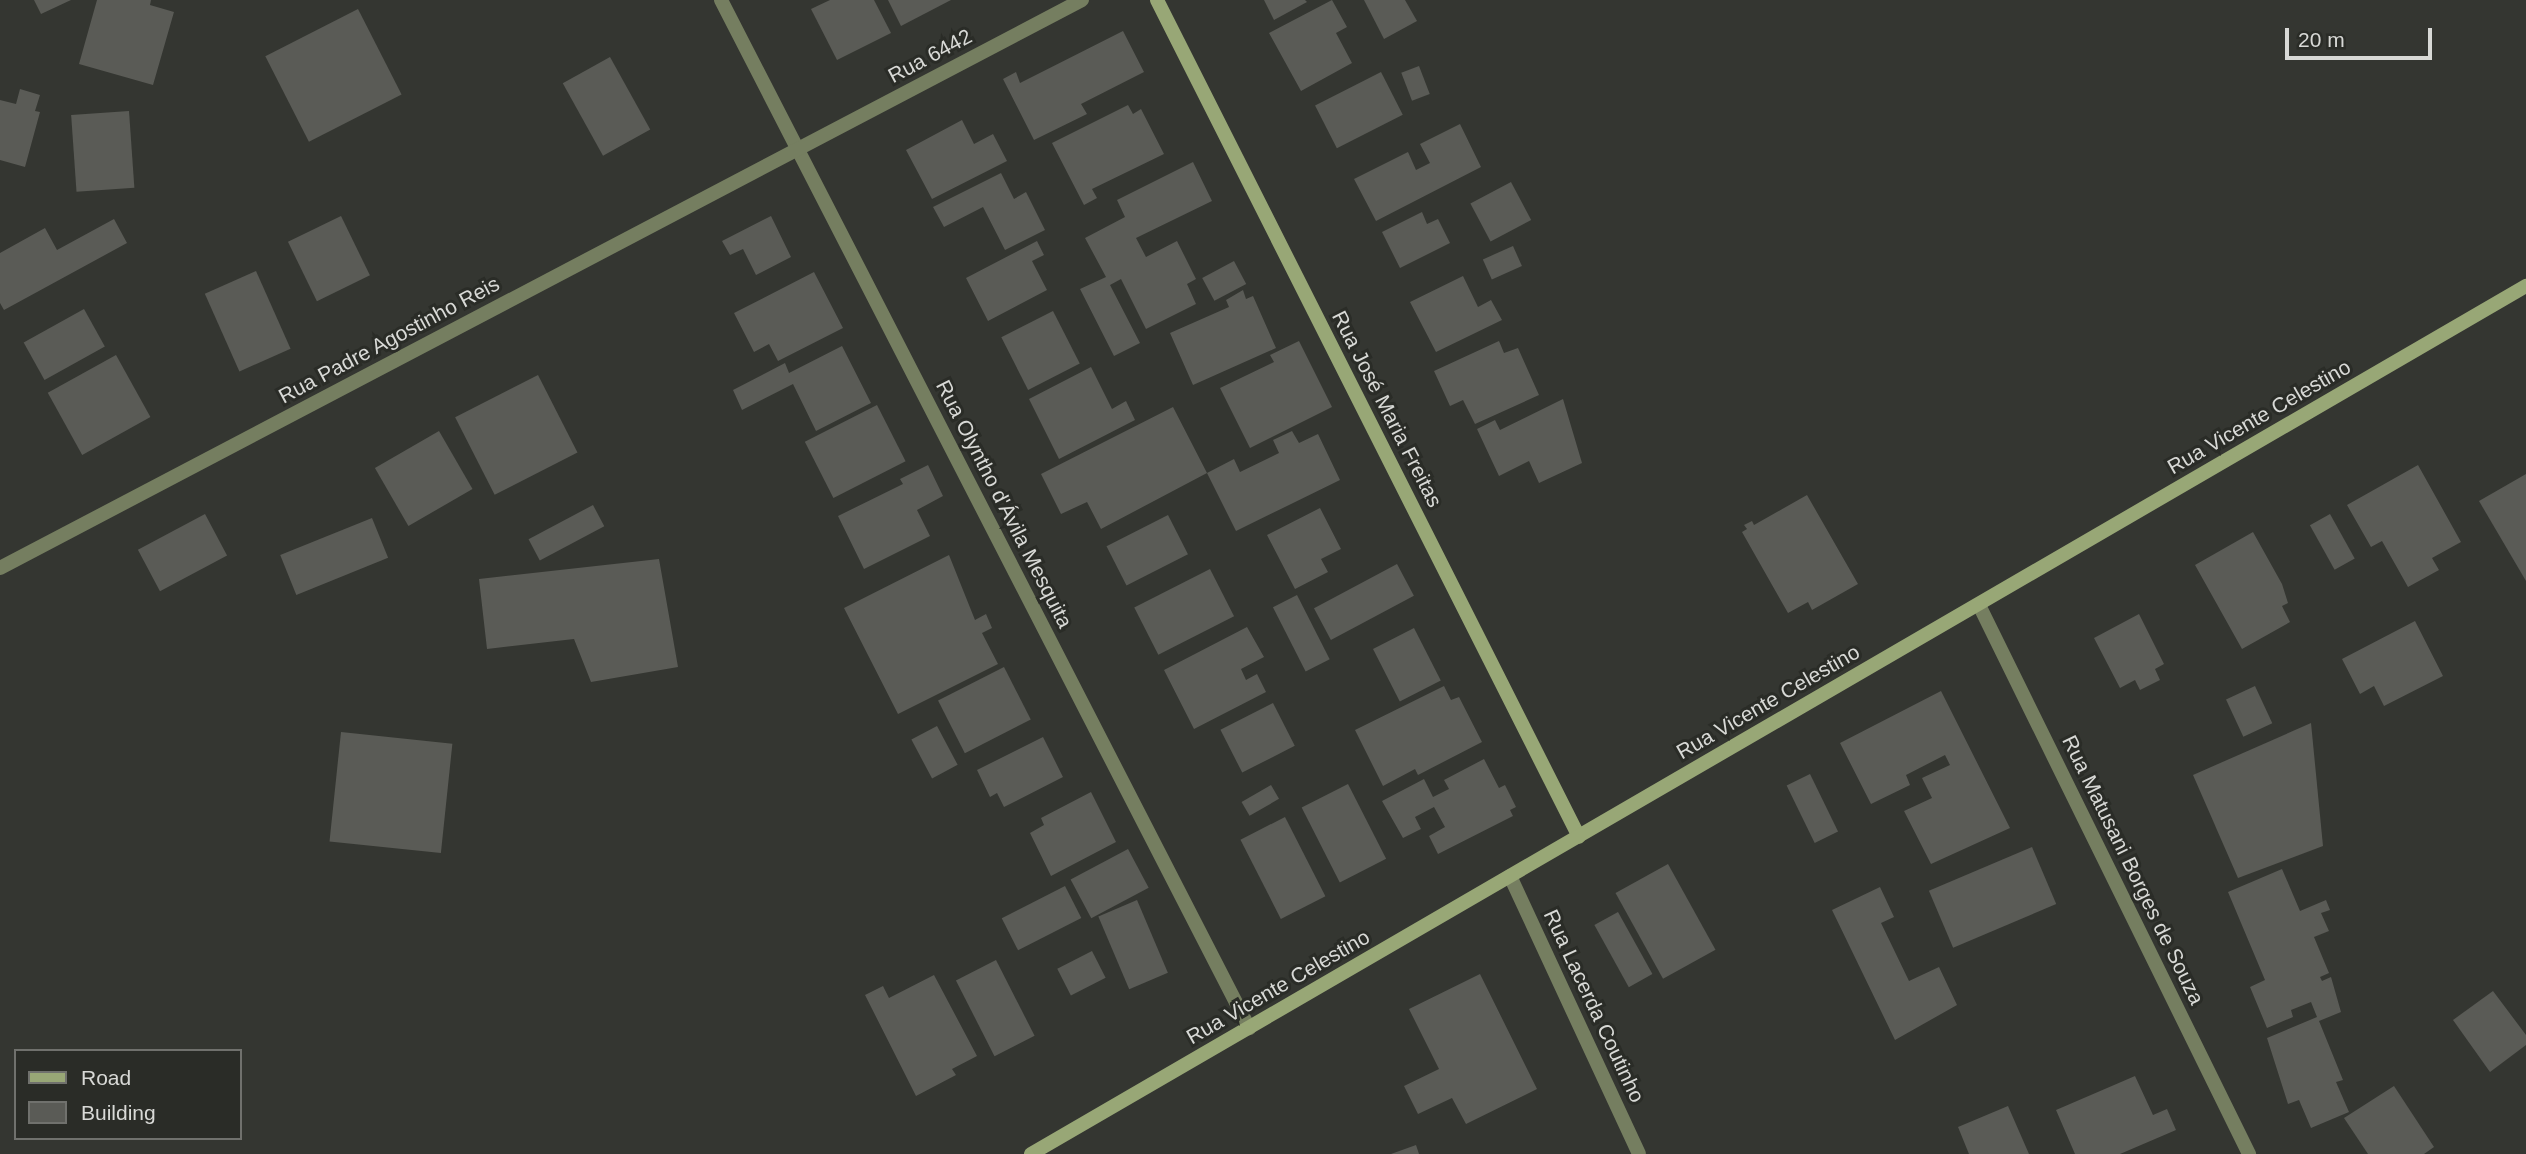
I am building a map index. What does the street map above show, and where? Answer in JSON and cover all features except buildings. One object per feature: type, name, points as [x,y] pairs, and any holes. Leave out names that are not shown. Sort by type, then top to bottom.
[{"type":"street","name":"Rua Olyntho d'Ávila Mesquita","points":[[721,0],[1249,1028]]},
{"type":"street","name":"Rua 6442","points":[[798,149],[1082,0]]},
{"type":"street","name":"Rua José Maria Freitas","points":[[1157,0],[1579,837]]},
{"type":"street","name":"Rua Padre Agostinho Reis","points":[[0,568],[798,149]]},
{"type":"street","name":"Rua Vicente Celestino","points":[[1031,1154],[2526,286]]},
{"type":"street","name":"Rua Matusani Borges de Souza","points":[[1979,605],[2249,1154]]},
{"type":"street","name":"Rua Lacerda Coutinho","points":[[1510,876],[1639,1154]]}]
